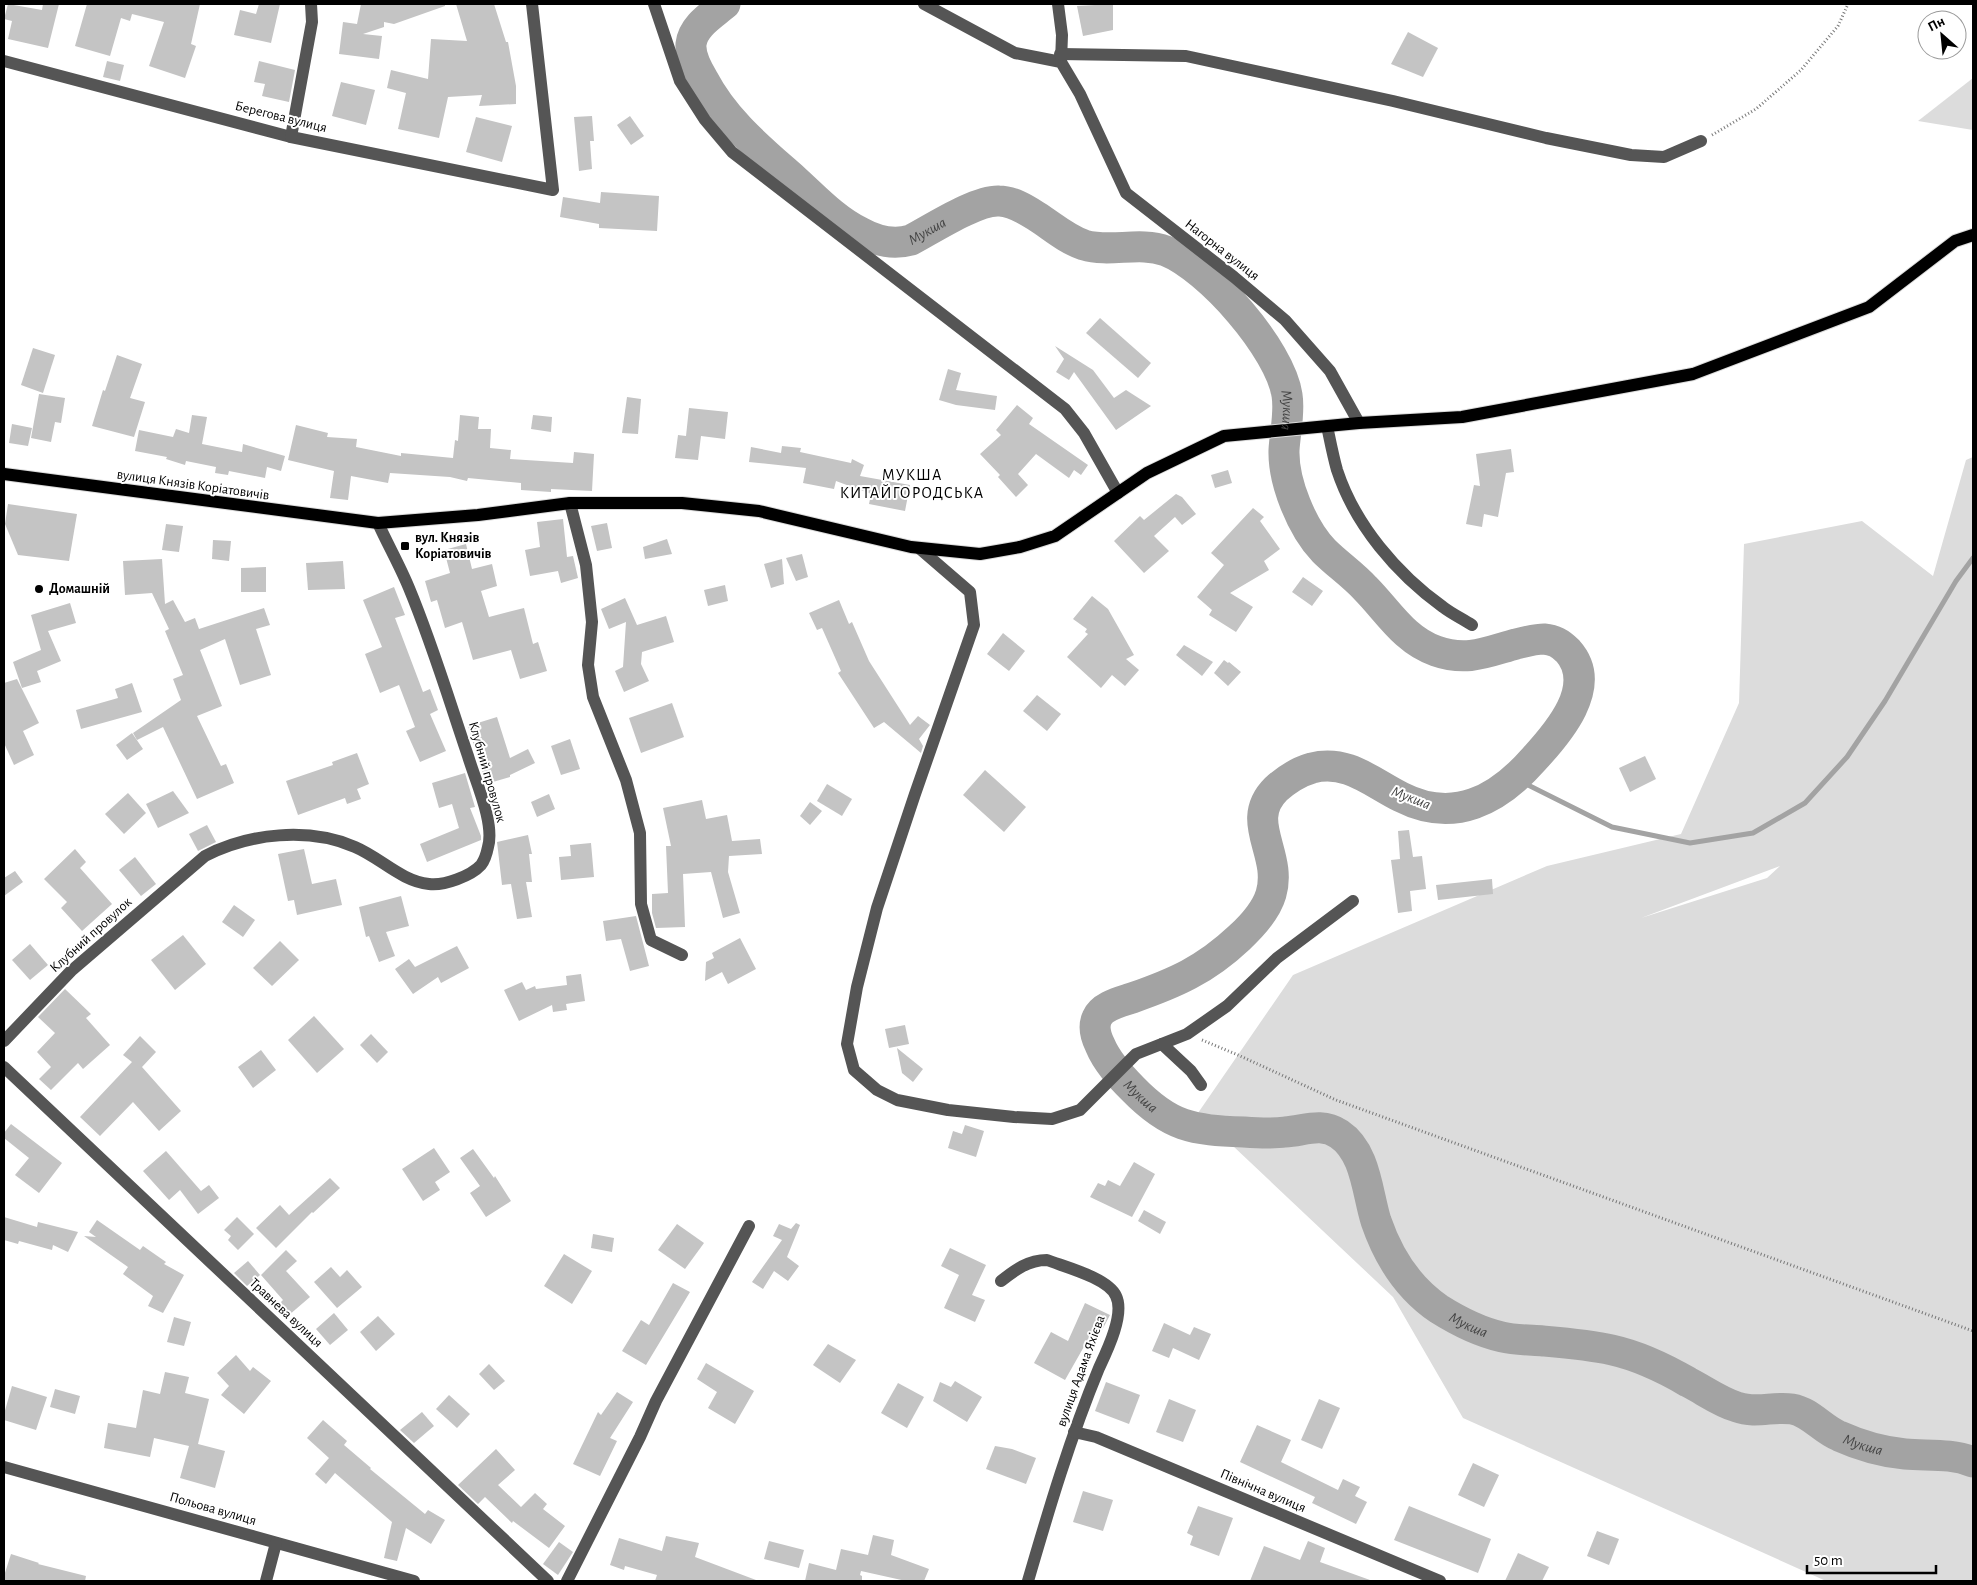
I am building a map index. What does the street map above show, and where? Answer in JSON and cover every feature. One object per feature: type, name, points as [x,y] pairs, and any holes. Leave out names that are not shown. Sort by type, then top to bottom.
[{"type":"main road","points":[[1321,426],[1462,417],[1693,374],[1869,307],[1955,241],[1973,234]]},
{"type":"main road","name":"вулиця Князів Коріатовичів","points":[[4,474],[378,523],[478,516],[570,503],[682,503],[759,510],[919,548],[980,554],[1020,547],[1055,536],[1147,473],[1224,436],[1321,426]]},
{"type":"street","points":[[291,137],[312,22],[311,4]]},
{"type":"street","name":"Берегова вулиця","points":[[4,61],[291,137],[554,190],[532,4]]},
{"type":"street","points":[[654,4],[680,81],[704,120],[732,152],[1065,409],[1084,433],[1118,493]]},
{"type":"street","points":[[924,4],[1015,53],[1060,58],[1186,56],[1631,156],[1664,156],[1701,142]]},
{"type":"street","points":[[1058,4],[1062,35],[1060,58]]},
{"type":"street","name":"Нагорна вулиця","points":[[1060,58],[1080,94],[1126,193],[1234,277],[1285,320],[1330,371],[1359,423]]},
{"type":"street","points":[[1321,426],[1353,507],[1382,550],[1414,583],[1443,607],[1472,625]]},
{"type":"street","points":[[570,503],[586,565],[592,622],[588,665],[593,697],[626,780],[640,833],[641,904],[651,940],[682,955]]},
{"type":"street","name":"Клубний провулок","points":[[4,1041],[71,971],[205,856],[222,848],[245,841],[298,835],[325,839],[355,847],[405,877],[428,884],[442,884],[464,876],[481,864],[489,846],[489,826],[482,800],[434,654],[408,587],[378,523]]},
{"type":"street","points":[[919,548],[970,592],[974,625],[915,794],[875,917],[857,987],[846,1044],[854,1070],[876,1090],[897,1100],[948,1110],[1014,1117],[1052,1119],[1080,1110],[1136,1054],[1187,1034],[1228,1006],[1277,958],[1353,901]]},
{"type":"street","points":[[1162,1044],[1191,1071],[1201,1085]]},
{"type":"street","name":"Травнева вулиця","points":[[4,1067],[548,1581]]},
{"type":"street","points":[[567,1581],[640,1437],[656,1401],[749,1226]]},
{"type":"street","name":"вулиця Адама Яхієва","points":[[1001,1281],[1026,1264],[1047,1260],[1105,1284],[1116,1296],[1119,1310],[1111,1340],[1074,1432],[1028,1581]]},
{"type":"street","name":"Північна вулиця","points":[[1074,1432],[1096,1437],[1440,1581]]},
{"type":"street","name":"Польова вулиця","points":[[4,1467],[414,1581]]},
{"type":"street","points":[[266,1581],[276,1543]]},
{"type":"path","points":[[1701,142],[1756,108],[1800,70],[1838,26],[1848,4]]},
{"type":"path","points":[[1187,1034],[1336,1100],[1973,1331]]},
{"type":"shaded area","points":[[1973,78],[1973,130],[1918,121]]},
{"type":"shaded area","points":[[1973,457],[1973,1581],[1826,1581],[1463,1418],[1393,1297],[1198,1113],[1293,975],[1547,866],[1681,834],[1739,703],[1744,544],[1862,521],[1933,576],[1966,460]],"holes":[[[1780,866],[1767,878],[1641,918]]]},
{"type":"building","points":[[8,4],[42,10],[43,4],[59,4],[48,48],[8,39],[12,21],[4,19]]},
{"type":"building","points":[[87,4],[200,4],[191,44],[196,46],[185,78],[149,66],[164,22],[132,14],[130,21],[121,18],[110,56],[75,46]]},
{"type":"building","points":[[259,4],[280,4],[271,43],[234,35],[240,10],[256,14]]},
{"type":"building","points":[[361,4],[445,4],[445,6],[394,24],[384,22],[384,27],[363,34],[382,36],[379,59],[339,54],[343,22],[357,24]]},
{"type":"building","points":[[456,4],[494,4],[506,42],[508,42],[516,86],[516,104],[479,106],[482,95],[448,97],[439,138],[398,129],[406,93],[387,88],[391,70],[428,79],[431,39],[467,41]]},
{"type":"building","points":[[1113,4],[1113,30],[1083,36],[1077,6]]},
{"type":"building","points":[[1408,32],[1438,48],[1423,77],[1391,64]]},
{"type":"building","points":[[107,61],[124,65],[120,81],[103,77]]},
{"type":"building","points":[[259,61],[295,70],[289,102],[262,96],[265,84],[254,82]]},
{"type":"building","points":[[341,82],[375,90],[366,125],[332,116]]},
{"type":"building","points":[[592,116],[594,141],[590,141],[592,169],[579,171],[574,117]]},
{"type":"building","points":[[630,116],[644,136],[631,145],[617,125]]},
{"type":"building","points":[[476,117],[512,126],[502,162],[466,152]]},
{"type":"building","points":[[601,192],[659,196],[657,231],[599,228],[599,224],[560,217],[563,197],[600,203]]},
{"type":"building","points":[[1100,318],[1151,363],[1138,378],[1086,333]]},
{"type":"building","points":[[1055,346],[1093,370],[1114,398],[1126,390],[1151,406],[1116,430],[1074,372],[1069,380],[1056,372],[1064,359]]},
{"type":"building","points":[[33,348],[55,355],[43,393],[21,385]]},
{"type":"building","points":[[117,355],[142,364],[130,398],[145,402],[134,437],[92,426],[103,390],[105,391]]},
{"type":"building","points":[[948,369],[961,373],[956,390],[997,396],[995,410],[956,405],[939,400]]},
{"type":"building","points":[[39,394],[65,398],[61,423],[55,422],[51,442],[31,438]]},
{"type":"building","points":[[627,397],[641,399],[638,434],[622,433]]},
{"type":"building","points":[[1017,405],[1033,418],[1029,424],[1088,465],[1081,475],[1074,470],[1069,478],[1036,454],[1018,474],[1028,485],[1016,497],[998,477],[1000,475],[980,454],[1001,435],[996,430]]},
{"type":"building","points":[[689,408],[728,412],[725,439],[701,436],[698,460],[675,458],[678,435],[686,436]]},
{"type":"building","points":[[192,415],[207,417],[202,444],[242,452],[243,444],[285,456],[281,471],[267,467],[265,478],[229,471],[228,475],[215,473],[216,467],[186,461],[185,465],[166,459],[167,457],[135,451],[139,430],[173,437],[176,429],[189,433]]},
{"type":"building","points":[[460,415],[479,417],[478,429],[491,429],[490,448],[511,450],[510,459],[573,463],[574,452],[594,454],[592,491],[551,489],[551,492],[521,490],[521,483],[468,478],[467,481],[450,477],[390,473],[388,483],[351,476],[348,500],[330,498],[334,471],[288,460],[296,425],[328,433],[327,437],[357,439],[356,447],[401,456],[401,453],[453,458],[455,440],[458,441]]},
{"type":"building","points":[[533,415],[552,417],[551,432],[531,429]]},
{"type":"building","points":[[12,424],[32,428],[28,446],[9,443]]},
{"type":"building","points":[[782,446],[801,448],[800,452],[851,463],[852,459],[864,465],[860,476],[910,485],[905,511],[869,504],[871,494],[836,481],[834,489],[803,483],[806,468],[749,462],[751,447],[781,453]]},
{"type":"building","points":[[1511,449],[1514,472],[1506,473],[1498,517],[1484,514],[1482,527],[1466,524],[1474,485],[1480,486],[1476,454]]},
{"type":"building","points":[[1228,470],[1232,483],[1215,488],[1211,475]]},
{"type":"building","points":[[1176,494],[1182,497],[1196,514],[1182,525],[1175,517],[1154,536],[1169,551],[1144,573],[1114,541],[1140,516],[1144,520]]},
{"type":"building","points":[[8,504],[77,514],[69,561],[18,555],[5,524]]},
{"type":"building","points":[[1253,508],[1264,517],[1260,521],[1280,549],[1264,561],[1269,570],[1230,593],[1253,607],[1236,632],[1209,615],[1212,610],[1197,597],[1224,565],[1211,553]]},
{"type":"building","points":[[563,519],[567,557],[573,556],[578,578],[561,583],[558,571],[530,576],[525,550],[540,547],[537,522]]},
{"type":"building","points":[[607,523],[612,548],[597,551],[591,526]]},
{"type":"building","points":[[166,524],[183,526],[179,552],[162,550]]},
{"type":"building","points":[[667,539],[672,554],[645,559],[643,547]]},
{"type":"building","points":[[213,540],[231,541],[229,561],[212,559]]},
{"type":"building","points":[[466,544],[472,569],[492,564],[497,586],[481,591],[489,617],[524,608],[533,644],[538,642],[547,671],[520,679],[511,650],[473,660],[462,622],[445,628],[437,600],[431,602],[425,581],[450,573],[444,550]]},
{"type":"building","points":[[802,554],[808,577],[796,581],[786,558]]},
{"type":"building","points":[[162,559],[165,604],[173,600],[185,622],[195,618],[199,629],[264,608],[270,625],[256,629],[271,675],[240,685],[225,639],[200,650],[222,706],[197,716],[221,766],[226,764],[234,783],[197,799],[163,727],[137,740],[133,733],[181,700],[173,679],[183,675],[165,631],[169,629],[152,593],[125,595],[123,561]]},
{"type":"building","points":[[782,559],[784,584],[771,588],[764,564]]},
{"type":"building","points":[[343,561],[345,589],[308,590],[306,563]]},
{"type":"building","points":[[266,567],[266,592],[241,592],[241,568]]},
{"type":"building","points":[[1303,577],[1323,591],[1312,606],[1292,592]]},
{"type":"building","points":[[725,585],[728,601],[708,606],[704,590]]},
{"type":"building","points":[[394,587],[405,615],[395,618],[423,692],[430,689],[438,710],[430,714],[446,751],[420,762],[406,731],[415,727],[399,685],[380,693],[365,654],[382,647],[363,600]]},
{"type":"building","points":[[1092,596],[1108,609],[1134,655],[1126,659],[1139,670],[1125,686],[1112,675],[1101,688],[1067,657],[1088,634],[1085,632],[1087,629],[1073,619]]},
{"type":"building","points":[[625,598],[637,625],[666,616],[674,642],[642,652],[641,664],[649,681],[624,692],[615,671],[623,667],[626,622],[609,629],[601,609]]},
{"type":"building","points":[[839,600],[849,624],[852,622],[869,661],[910,725],[918,716],[930,725],[919,739],[923,746],[921,753],[884,722],[874,728],[838,673],[841,671],[822,628],[817,630],[809,613]]},
{"type":"building","points":[[70,603],[76,623],[48,631],[61,661],[37,671],[41,682],[22,688],[13,662],[41,650],[31,615]]},
{"type":"building","points":[[1003,633],[1025,651],[1009,671],[987,654]]},
{"type":"building","points":[[1184,645],[1213,662],[1202,676],[1176,655]]},
{"type":"building","points":[[1224,660],[1241,672],[1228,686],[1214,673]]},
{"type":"building","points":[[17,679],[39,723],[23,731],[34,755],[14,765],[4,743],[4,683]]},
{"type":"building","points":[[132,683],[142,712],[81,729],[76,710],[118,698],[115,689]]},
{"type":"building","points":[[1037,695],[1061,714],[1047,731],[1023,711]]},
{"type":"building","points":[[672,703],[684,737],[641,753],[629,718]]},
{"type":"building","points":[[497,717],[510,758],[528,749],[535,763],[510,775],[510,777],[486,784],[468,726]]},
{"type":"building","points":[[132,733],[143,749],[127,760],[116,745]]},
{"type":"building","points":[[570,739],[580,769],[561,775],[551,746]]},
{"type":"building","points":[[357,753],[369,784],[357,789],[361,799],[347,804],[345,798],[298,815],[286,781],[333,765],[332,762]]},
{"type":"building","points":[[1645,756],[1656,779],[1630,792],[1619,768]]},
{"type":"building","points":[[985,770],[1026,807],[1004,832],[963,795]]},
{"type":"building","points":[[465,773],[475,807],[470,808],[481,840],[427,862],[420,844],[459,828],[452,804],[439,808],[432,783]]},
{"type":"building","points":[[827,784],[852,799],[842,816],[817,801]]},
{"type":"building","points":[[173,791],[189,813],[158,828],[146,804]]},
{"type":"building","points":[[128,793],[146,813],[124,834],[105,814]]},
{"type":"building","points":[[549,794],[555,809],[537,817],[531,802]]},
{"type":"building","points":[[702,800],[706,819],[727,815],[732,841],[760,839],[762,854],[729,856],[728,872],[740,913],[723,918],[711,872],[683,874],[685,927],[656,928],[652,913],[652,894],[668,893],[666,846],[671,846],[663,808]]},
{"type":"building","points":[[810,802],[822,811],[810,825],[800,816]]},
{"type":"building","points":[[207,825],[216,842],[198,851],[189,834]]},
{"type":"building","points":[[1409,830],[1413,857],[1422,856],[1426,889],[1410,891],[1412,911],[1398,913],[1391,860],[1400,859],[1398,831]]},
{"type":"building","points":[[528,835],[532,854],[529,854],[532,882],[526,882],[532,917],[517,919],[511,884],[502,885],[497,842]]},
{"type":"building","points":[[591,843],[594,877],[561,880],[559,857],[571,856],[570,845]]},
{"type":"building","points":[[75,849],[86,862],[80,868],[112,904],[82,931],[61,908],[67,902],[44,879]]},
{"type":"building","points":[[304,849],[312,884],[336,879],[342,905],[297,915],[294,900],[288,901],[278,854]]},
{"type":"building","points":[[135,857],[156,884],[141,896],[119,870]]},
{"type":"building","points":[[15,871],[23,882],[4,896],[4,878]]},
{"type":"building","points":[[1492,879],[1493,894],[1438,900],[1436,885]]},
{"type":"building","points":[[401,896],[409,926],[386,932],[395,956],[379,962],[369,936],[366,937],[359,907]]},
{"type":"building","points":[[234,905],[255,920],[243,937],[222,922]]},
{"type":"building","points":[[636,916],[649,966],[630,971],[621,939],[606,941],[603,921]]},
{"type":"building","points":[[183,935],[206,964],[175,990],[151,960]]},
{"type":"building","points":[[740,938],[756,969],[728,984],[722,972],[705,981],[706,962],[714,958],[712,953]]},
{"type":"building","points":[[280,941],[299,960],[272,986],[253,968]]},
{"type":"building","points":[[30,944],[48,965],[30,980],[12,960]]},
{"type":"building","points":[[457,946],[469,968],[441,983],[438,977],[413,994],[395,969],[409,959],[415,967]]},
{"type":"building","points":[[581,974],[585,1001],[566,1004],[567,1010],[553,1012],[552,1005],[519,1021],[504,990],[522,982],[526,990],[535,986],[536,989],[567,985],[566,976]]},
{"type":"building","points":[[65,989],[91,1014],[86,1018],[110,1045],[83,1069],[78,1063],[51,1090],[39,1079],[51,1067],[37,1052],[55,1033],[38,1017]]},
{"type":"building","points":[[314,1016],[344,1049],[317,1073],[288,1040]]},
{"type":"building","points":[[905,1025],[909,1044],[889,1048],[885,1029]]},
{"type":"building","points":[[371,1034],[388,1052],[377,1063],[360,1045]]},
{"type":"building","points":[[140,1036],[156,1052],[142,1067],[181,1111],[159,1131],[133,1102],[100,1136],[80,1117],[132,1062],[123,1055]]},
{"type":"building","points":[[897,1048],[923,1069],[913,1082],[902,1073]]},
{"type":"building","points":[[261,1050],[276,1070],[253,1088],[238,1067]]},
{"type":"building","points":[[11,1124],[62,1163],[39,1193],[15,1175],[29,1158],[4,1138],[4,1133]]},
{"type":"building","points":[[965,1125],[984,1131],[976,1157],[948,1148],[953,1131],[962,1134]]},
{"type":"building","points":[[434,1148],[450,1172],[435,1182],[440,1190],[423,1201],[402,1169]]},
{"type":"building","points":[[473,1149],[494,1178],[495,1176],[511,1201],[486,1217],[470,1193],[480,1186],[460,1158]]},
{"type":"building","points":[[166,1151],[201,1191],[209,1185],[219,1198],[198,1214],[180,1190],[169,1200],[143,1171]]},
{"type":"building","points":[[1134,1162],[1155,1174],[1132,1217],[1090,1197],[1098,1183],[1105,1186],[1108,1180],[1120,1186]]},
{"type":"building","points":[[330,1178],[340,1188],[312,1212],[276,1248],[256,1228],[280,1205],[289,1215]]},
{"type":"building","points":[[1144,1210],[1166,1222],[1160,1234],[1138,1221]]},
{"type":"building","points":[[4,1217],[37,1227],[38,1222],[78,1232],[68,1252],[53,1245],[52,1250],[19,1241],[18,1244],[4,1240]]},
{"type":"building","points":[[237,1217],[254,1234],[238,1250],[228,1240],[231,1236],[224,1230]]},
{"type":"building","points":[[97,1220],[140,1250],[143,1246],[166,1262],[164,1264],[184,1275],[163,1313],[148,1306],[153,1296],[123,1274],[128,1267],[84,1236],[96,1237],[89,1232]]},
{"type":"building","points":[[796,1223],[800,1225],[787,1257],[799,1266],[788,1281],[774,1271],[763,1289],[752,1282],[782,1240],[773,1236],[779,1224],[791,1229]]},
{"type":"building","points":[[677,1224],[704,1243],[685,1269],[658,1250]]},
{"type":"building","points":[[593,1234],[614,1238],[612,1252],[591,1248]]},
{"type":"building","points":[[950,1248],[986,1265],[972,1295],[985,1300],[975,1322],[944,1308],[959,1275],[941,1266]]},
{"type":"building","points":[[286,1250],[297,1261],[286,1271],[310,1297],[289,1315],[279,1304],[283,1300],[261,1275]]},
{"type":"building","points":[[564,1254],[592,1271],[572,1304],[544,1286]]},
{"type":"building","points":[[248,1261],[260,1275],[247,1286],[234,1273]]},
{"type":"building","points":[[331,1267],[340,1277],[347,1270],[362,1287],[337,1308],[314,1282]]},
{"type":"building","points":[[673,1283],[690,1292],[646,1365],[622,1351],[641,1320],[649,1325]]},
{"type":"building","points":[[1085,1303],[1110,1315],[1101,1332],[1094,1329],[1065,1380],[1034,1363],[1051,1332],[1068,1341]]},
{"type":"building","points":[[334,1313],[348,1330],[330,1345],[316,1329]]},
{"type":"building","points":[[378,1316],[395,1334],[376,1351],[360,1332]]},
{"type":"building","points":[[174,1317],[191,1322],[184,1346],[167,1342]]},
{"type":"building","points":[[1164,1323],[1190,1335],[1194,1327],[1211,1334],[1199,1360],[1173,1348],[1169,1358],[1152,1351]]},
{"type":"building","points":[[828,1344],[856,1360],[840,1383],[813,1365]]},
{"type":"building","points":[[236,1355],[250,1371],[253,1367],[271,1381],[244,1414],[221,1395],[229,1386],[217,1373]]},
{"type":"building","points":[[706,1363],[754,1391],[735,1424],[708,1408],[717,1392],[697,1379]]},
{"type":"building","points":[[489,1364],[505,1381],[494,1390],[479,1374]]},
{"type":"building","points":[[165,1372],[189,1377],[185,1393],[209,1399],[198,1444],[225,1451],[215,1488],[180,1478],[189,1446],[154,1438],[150,1457],[104,1448],[108,1423],[136,1428],[143,1390],[160,1394]]},
{"type":"building","points":[[955,1381],[982,1397],[967,1422],[933,1401],[940,1382],[951,1387]]},
{"type":"building","points":[[1106,1382],[1140,1395],[1129,1424],[1095,1411]]},
{"type":"building","points":[[898,1383],[924,1397],[907,1428],[881,1413]]},
{"type":"building","points":[[12,1386],[47,1397],[36,1430],[4,1420]]},
{"type":"building","points":[[55,1389],[80,1396],[75,1414],[50,1407]]},
{"type":"building","points":[[617,1392],[633,1402],[610,1438],[617,1441],[600,1476],[573,1464],[598,1412],[601,1415]]},
{"type":"building","points":[[449,1395],[470,1414],[457,1428],[436,1409]]},
{"type":"building","points":[[1169,1399],[1196,1410],[1183,1442],[1156,1432]]},
{"type":"building","points":[[1319,1399],[1340,1408],[1322,1449],[1301,1440]]},
{"type":"building","points":[[422,1412],[434,1426],[414,1443],[400,1430]]},
{"type":"building","points":[[323,1420],[347,1441],[344,1445],[370,1469],[425,1514],[428,1510],[445,1520],[431,1544],[406,1528],[397,1561],[384,1558],[392,1522],[335,1473],[326,1484],[315,1474],[329,1458],[307,1438]]},
{"type":"building","points":[[1257,1425],[1291,1440],[1281,1462],[1338,1490],[1343,1479],[1360,1487],[1355,1496],[1367,1502],[1356,1524],[1312,1503],[1315,1497],[1240,1462]]},
{"type":"building","points":[[995,1446],[1012,1449],[1036,1458],[1026,1484],[986,1469]]},
{"type":"building","points":[[496,1449],[515,1470],[498,1485],[521,1507],[535,1493],[547,1504],[543,1509],[565,1526],[549,1548],[513,1521],[512,1523],[485,1497],[478,1504],[458,1485]]},
{"type":"building","points":[[1473,1463],[1499,1475],[1484,1507],[1458,1495]]},
{"type":"building","points":[[1083,1491],[1113,1500],[1103,1531],[1073,1522]]},
{"type":"building","points":[[1198,1506],[1233,1518],[1219,1556],[1190,1545],[1193,1536],[1187,1533]]},
{"type":"building","points":[[1409,1506],[1491,1539],[1478,1573],[1394,1540]]},
{"type":"building","points":[[1597,1531],[1619,1539],[1609,1565],[1587,1556]]},
{"type":"building","points":[[873,1535],[894,1540],[891,1555],[929,1569],[924,1581],[906,1581],[861,1571],[862,1581],[805,1581],[809,1563],[836,1570],[841,1549],[868,1555]]},
{"type":"building","points":[[666,1536],[699,1543],[695,1557],[756,1581],[655,1581],[657,1575],[625,1566],[624,1570],[610,1565],[619,1538],[662,1551]]},
{"type":"building","points":[[769,1541],[804,1550],[799,1568],[764,1559]]},
{"type":"building","points":[[1308,1541],[1325,1548],[1320,1562],[1370,1581],[1250,1581],[1264,1546],[1300,1560]]},
{"type":"building","points":[[559,1542],[573,1552],[558,1575],[543,1564]]},
{"type":"building","points":[[1518,1553],[1549,1567],[1542,1581],[1505,1581]]},
{"type":"building","points":[[11,1554],[38,1564],[86,1576],[85,1581],[4,1581]]},
{"type":"waterway","name":"Мукша","points":[[725,4],[704,21],[695,32],[691,44],[694,62],[698,71],[722,108],[744,134],[834,215],[872,238],[898,242],[911,240],[978,205],[1004,201],[1023,208],[1065,236],[1084,245],[1104,248],[1156,248],[1183,260],[1202,274],[1240,312],[1271,355],[1282,376],[1288,402],[1284,450],[1290,490],[1308,530],[1324,551],[1360,583],[1397,624],[1415,640],[1436,651],[1458,656],[1477,655],[1544,639],[1554,641],[1562,646],[1568,651],[1576,665],[1579,679],[1577,694],[1572,708],[1554,736],[1520,774],[1490,796],[1474,804],[1457,808],[1420,805],[1348,769],[1325,766],[1312,768],[1292,777],[1276,789],[1267,801],[1263,814],[1263,826],[1272,865],[1273,879],[1271,894],[1266,906],[1244,933],[1202,967],[1162,987],[1112,1005],[1099,1014],[1095,1025],[1097,1039],[1106,1057],[1119,1074],[1146,1102],[1171,1119],[1196,1128],[1270,1133],[1326,1128],[1339,1134],[1355,1151],[1360,1162],[1376,1221],[1387,1247],[1400,1270],[1428,1301],[1469,1326],[1507,1338],[1604,1348],[1642,1359],[1661,1367],[1718,1399],[1737,1407],[1751,1410],[1792,1409],[1805,1414],[1839,1436],[1871,1448],[1905,1454],[1948,1456],[1973,1462]]},
{"type":"waterway","points":[[1516,779],[1612,827],[1690,843],[1753,833],[1805,803],[1847,757],[1885,701],[1956,581],[1973,558]]},
{"type":"place","name":"вул. Князів Коріатовичів","points":[[405,546]]},
{"type":"place","name":"Домашній","points":[[39,589]]},
{"type":"district","name":"МУКША КИТАЙГОРОДСЬКА","points":[[912,484]]}]
